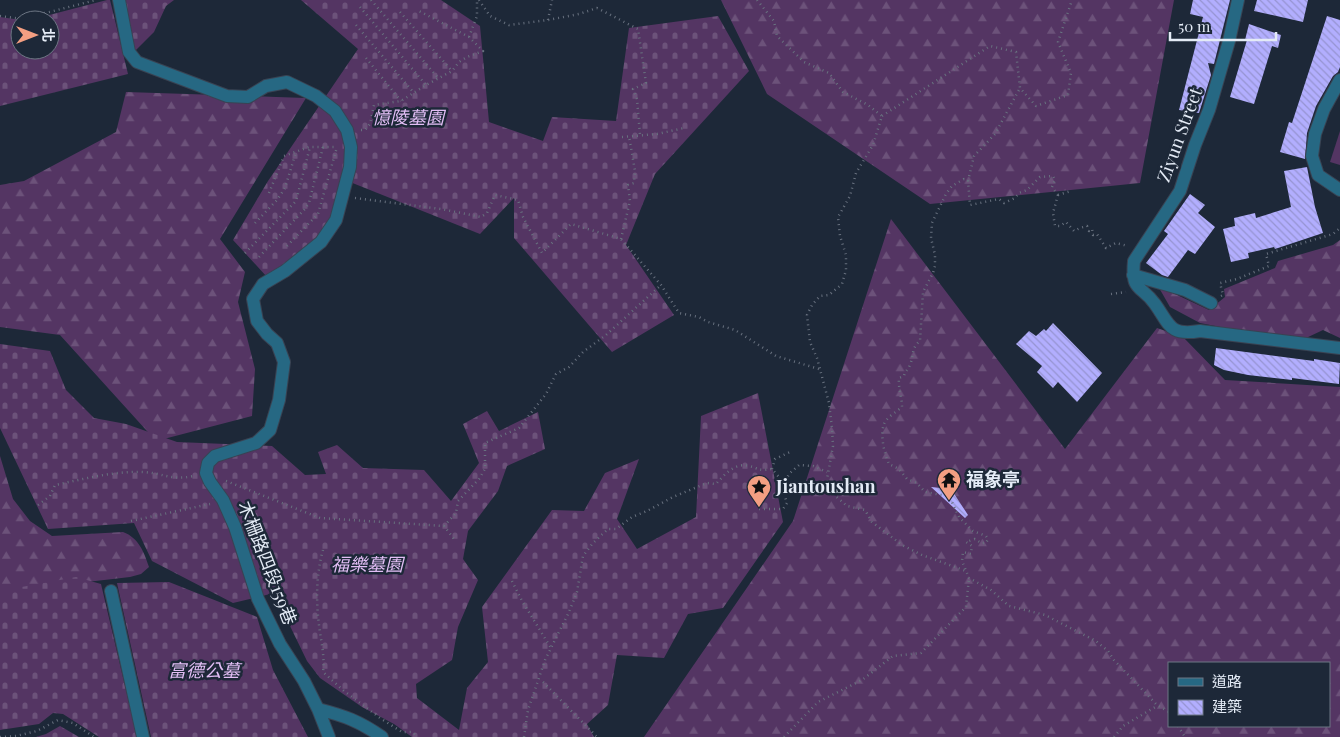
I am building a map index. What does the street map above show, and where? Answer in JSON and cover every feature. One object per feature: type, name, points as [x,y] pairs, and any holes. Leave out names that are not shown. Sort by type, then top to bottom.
[{"type":"street","points":[[119,0],[129,52],[137,62],[227,96],[248,97],[266,86],[287,82],[316,96],[335,110],[347,130],[351,147],[350,167],[336,220],[321,242],[286,271],[263,284],[253,299],[257,321],[277,343],[284,362],[279,400],[270,430],[256,443],[215,456],[208,463],[206,473]]},
{"type":"street","name":"Ziyun Street","points":[[1133,275],[1134,262],[1180,191],[1209,110],[1229,41],[1238,0]]},
{"type":"street","points":[[1340,80],[1324,109],[1315,134],[1312,156],[1318,175],[1340,190]]},
{"type":"street","points":[[1133,275],[1186,290],[1211,303]]},
{"type":"street","points":[[1133,275],[1138,288],[1154,303],[1166,322],[1174,330],[1186,333],[1200,331],[1340,348]]},
{"type":"street","name":"木柵路四段159巷","points":[[206,473],[223,500],[235,527],[258,598],[280,644],[304,681],[329,737]]},
{"type":"street","points":[[110,591],[143,737]]},
{"type":"street","points":[[318,709],[340,714],[363,723],[382,737]]},
{"type":"path","points":[[0,16],[22,18],[96,0]]},
{"type":"path","points":[[371,0],[439,79]]},
{"type":"path","points":[[478,0],[490,16],[509,24],[548,20],[597,8],[638,29],[646,84],[633,89],[637,100],[640,135]]},
{"type":"path","points":[[469,37],[477,16],[478,0]]},
{"type":"path","points":[[548,20],[552,0]]},
{"type":"path","points":[[758,0],[774,21],[777,36],[804,62],[829,73],[843,92],[868,105],[882,116]]},
{"type":"path","points":[[1020,88],[1036,106],[1068,95],[1071,73],[1058,42],[1072,0]]},
{"type":"path","points":[[360,7],[426,84]]},
{"type":"path","points":[[347,130],[365,130],[370,124],[374,105],[401,101],[426,84],[452,71],[459,62],[467,57],[483,51],[469,37],[420,11]]},
{"type":"path","points":[[400,12],[452,71]]},
{"type":"path","points":[[356,25],[414,93]]},
{"type":"path","points":[[966,570],[922,555],[902,545],[872,522],[866,510],[848,506],[831,492],[827,472],[832,454],[832,428],[829,403],[817,358],[810,342],[807,315],[812,305],[820,296],[829,295],[842,284],[846,270],[846,255],[840,236],[838,217],[850,196],[856,173],[873,145],[882,116],[990,46],[1016,52],[1020,88],[995,134],[974,156],[968,181],[970,205],[998,199],[1004,203],[1027,190],[1040,177],[1053,176],[1052,186],[1058,195],[1053,214],[1055,226],[1060,226],[1066,222],[1074,231],[1087,226],[1089,231],[1092,229],[1093,235],[1097,234],[1106,248],[1110,245]]},
{"type":"path","points":[[366,58],[401,101]]},
{"type":"path","points":[[622,137],[684,128]]},
{"type":"path","points":[[621,239],[630,202],[628,185],[634,183],[635,171],[629,136]]},
{"type":"path","points":[[269,193],[284,156],[310,147],[351,147]]},
{"type":"path","points":[[245,253],[296,201],[310,147]]},
{"type":"path","points":[[258,257],[304,210],[309,202],[323,147]]},
{"type":"path","points":[[287,246],[318,214],[336,147]]},
{"type":"path","points":[[255,223],[277,200],[285,188],[296,152]]},
{"type":"path","points":[[784,737],[818,702],[862,680],[893,656],[921,652],[966,607],[968,578],[962,561],[963,552],[971,554],[972,546],[966,542],[975,539],[981,543],[986,543],[988,539],[986,536],[973,531],[959,517],[947,496],[926,492],[917,483],[907,479],[898,469],[889,464],[884,447],[883,425],[902,407],[902,397],[898,384],[899,378],[904,376],[911,362],[914,345],[920,341],[923,292],[935,266],[935,255],[931,238],[932,224],[946,194],[952,186],[964,179],[968,181]]},
{"type":"path","points":[[1058,195],[1071,191]]},
{"type":"path","points":[[343,197],[441,209],[481,217],[487,214],[495,195],[518,200],[523,218],[542,253],[571,224],[621,239],[661,285],[679,313],[699,317],[708,322],[734,330],[776,356],[819,370]]},
{"type":"path","points":[[1211,303],[1223,294],[1220,284],[1269,266],[1266,254],[1333,234],[1340,228]]},
{"type":"path","points":[[444,526],[456,513],[458,500],[480,478],[485,468],[485,443],[519,428],[546,394],[556,374],[569,367],[582,352],[606,335],[661,285]]},
{"type":"path","points":[[772,468],[775,459],[790,452]]},
{"type":"path","points":[[524,737],[528,710],[545,660],[577,592],[583,556],[593,543],[608,529],[616,529],[632,517],[673,497],[707,483],[716,484],[729,470],[743,464],[759,470],[772,468]]},
{"type":"path","points":[[782,488],[789,474],[799,465],[813,466],[827,472]]},
{"type":"path","points":[[759,509],[783,509],[788,503],[779,478],[772,468]]},
{"type":"path","points":[[38,506],[50,496],[55,485],[103,475],[145,472],[180,479],[187,477]]},
{"type":"path","points":[[206,473],[320,518],[444,526],[454,539]]},
{"type":"path","points":[[131,521],[223,500]]},
{"type":"path","points":[[323,550],[318,568],[319,623],[324,672],[344,691],[380,718],[402,732],[412,732],[418,737]]},
{"type":"path","points":[[968,578],[991,590],[1009,606],[1045,614],[1096,641],[1108,651],[1114,660],[1157,706],[1168,712]]},
{"type":"path","points":[[512,581],[551,648]]},
{"type":"path","points":[[543,682],[598,737]]},
{"type":"path","points":[[1114,737],[1123,726],[1157,706]]},
{"type":"path","points":[[0,736],[16,736],[37,732],[58,720],[73,723],[94,737]]},
{"type":"green space","points":[[110,0],[128,74],[0,106],[0,17],[10,18],[10,60],[60,60],[60,12]]},
{"type":"green space","points":[[114,0],[174,0],[166,6],[154,32],[132,54]]},
{"type":"green space","name":"憶陵墓園","points":[[301,0],[441,0],[480,26],[489,122],[543,141],[552,117],[616,121],[629,28],[718,16],[749,71],[655,174],[626,245],[674,315],[612,352],[514,238],[514,198],[480,234],[350,182],[324,230],[296,261],[267,277],[233,240],[268,181],[358,49]]},
{"type":"green space","points":[[721,0],[1174,0],[1140,183],[930,204],[767,94]]},
{"type":"green space","points":[[126,92],[306,98],[220,239],[245,272],[238,302],[255,369],[252,416],[156,441],[60,335],[0,327],[0,185],[24,181],[116,132]]},
{"type":"green space","points":[[1340,131],[1340,165],[1330,162]]},
{"type":"green space","points":[[891,219],[1065,449],[1157,328],[1183,337],[1225,380],[1340,387],[1340,737],[644,737],[793,521]]},
{"type":"green space","points":[[1340,240],[1340,338],[1323,330],[1306,338],[1262,335],[1200,323],[1170,307],[1158,286],[1209,310],[1225,297],[1224,289],[1275,268],[1278,261],[1333,245]]},
{"type":"green space","name":"福樂墓園","points":[[0,344],[50,351],[66,390],[94,418],[126,424],[177,442],[272,446],[305,475],[326,474],[318,452],[337,445],[363,468],[424,470],[451,501],[479,463],[463,424],[487,411],[499,431],[538,412],[545,449],[507,466],[498,491],[468,531],[463,559],[478,580],[458,627],[452,660],[416,684],[417,698],[459,730],[467,688],[488,662],[482,607],[552,510],[584,511],[605,473],[639,459],[617,519],[637,549],[696,517],[701,416],[758,393],[783,522],[723,608],[688,614],[664,658],[617,655],[608,705],[587,724],[594,737],[412,737],[394,724],[362,707],[320,678],[307,661],[274,593],[233,603],[152,561],[134,523],[48,529],[0,428]]},
{"type":"green space","points":[[0,456],[13,499],[30,521],[52,536],[123,532],[137,542],[143,551],[149,567],[141,574],[130,577],[0,592]]},
{"type":"green space","name":"富德公墓","points":[[76,577],[101,584],[137,737],[99,737],[63,714],[53,713],[39,724],[0,730],[0,591]]},
{"type":"green space","name":"富德公墓","points":[[169,582],[257,617],[273,670],[308,737],[151,737],[117,583]]},
{"type":"green space","points":[[60,726],[79,737],[36,737],[46,734]]},
{"type":"building","points":[[1193,0],[1230,0],[1214,64],[1208,63],[1211,75],[1199,113],[1179,110],[1203,17],[1190,14]]},
{"type":"building","points":[[1257,0],[1308,0],[1303,22],[1254,11]]},
{"type":"building","points":[[1327,16],[1340,20],[1340,67],[1316,106],[1307,133],[1305,159],[1280,152],[1289,122],[1292,123]]},
{"type":"building","points":[[1249,24],[1281,35],[1278,48],[1272,46],[1254,104],[1230,97],[1247,40],[1245,40]]},
{"type":"building","points":[[1307,167],[1315,207],[1323,233],[1275,249],[1274,247],[1248,253],[1249,258],[1231,262],[1223,229],[1235,226],[1234,218],[1255,213],[1256,218],[1291,207],[1284,171]]},
{"type":"building","points":[[1190,194],[1205,205],[1198,213],[1215,227],[1195,254],[1188,250],[1168,277],[1162,275],[1146,263],[1168,234],[1164,231]]},
{"type":"building","points":[[1053,323],[1102,373],[1077,402],[1058,382],[1053,388],[1037,372],[1042,366],[1016,344],[1029,331],[1036,336],[1044,329],[1046,331]]},
{"type":"building","points":[[1216,348],[1340,363],[1339,384],[1248,375],[1224,370],[1214,365]]},
{"type":"building","points":[[931,487],[951,489],[968,515],[965,518]]},
{"type":"place","name":"福象亭","points":[[949,501]]},
{"type":"place","name":"Jiantoushan","points":[[759,508]]}]
